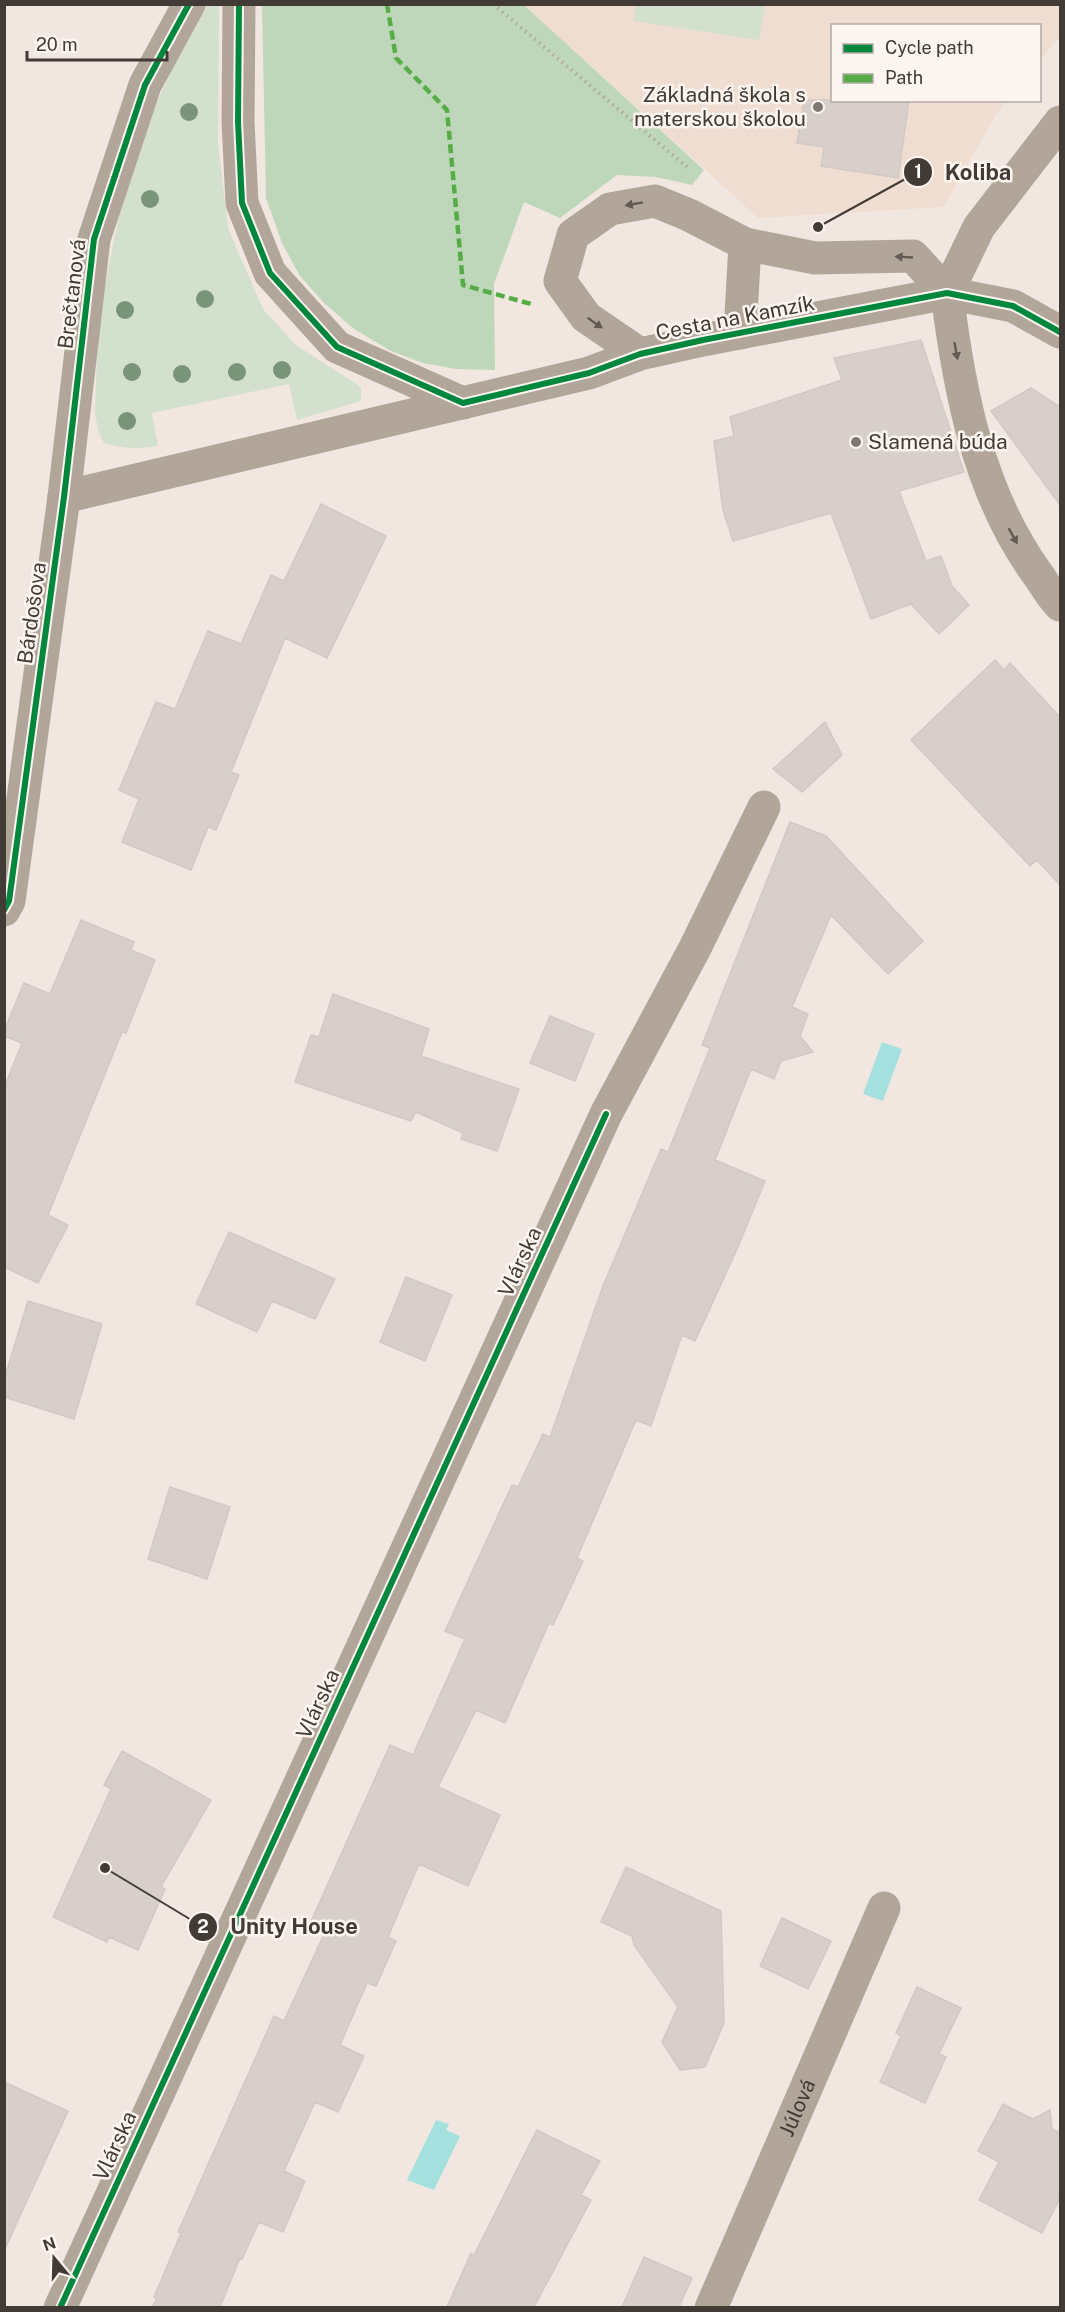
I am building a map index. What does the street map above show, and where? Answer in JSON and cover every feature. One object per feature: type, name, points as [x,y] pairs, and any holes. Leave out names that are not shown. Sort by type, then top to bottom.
[{"type":"street","name":"Brečtanová","points":[[64,497],[94,238],[145,85],[189,4]]},
{"type":"street","points":[[239,4],[238,122],[242,203],[270,273],[337,347],[463,403]]},
{"type":"street","points":[[947,293],[979,227],[1060,122]]},
{"type":"street","points":[[640,354],[586,317],[560,280],[573,236],[610,209],[655,201],[689,215],[745,244],[815,258],[913,256],[947,293],[963,392],[988,482],[1003,517],[1024,555],[1060,605]]},
{"type":"street","points":[[740,333],[745,244]]},
{"type":"street","name":"Cesta na Kamzík","points":[[64,497],[589,373],[640,354],[947,293]]},
{"type":"street","points":[[947,293],[1013,306],[1060,332]]},
{"type":"street","name":"Bárdošova","points":[[4,910],[9,901],[64,497]]},
{"type":"street","name":"Vlárska","points":[[60,2307],[606,1114],[695,948],[764,807]]},
{"type":"street","name":"Júlová","points":[[711,2307],[884,1908]]},
{"type":"path","points":[[492,4],[690,170]]},
{"type":"shaded area","name":"Základná škola s materskou školou","points":[[524,5],[1060,5],[1060,36],[1041,60],[1041,24],[831,24],[831,102],[1006,102],[996,114],[944,207],[758,218]]},
{"type":"green space","points":[[636,4],[765,5],[759,40],[633,21]]},
{"type":"green space","points":[[201,5],[219,5],[218,142],[228,228],[263,309],[296,345],[361,387],[361,401],[297,420],[289,384],[152,413],[158,446],[138,448],[118,446],[104,443],[98,431],[95,412],[98,319],[130,162]]},
{"type":"green space","points":[[262,5],[524,5],[704,170],[692,185],[656,177],[617,175],[560,218],[524,202],[494,284],[495,370],[456,369],[423,363],[391,351],[354,329],[324,303],[300,276],[282,243],[266,198]]},
{"type":"water","points":[[882,1042],[902,1049],[883,1101],[863,1094]]},
{"type":"water","points":[[436,2120],[449,2124],[446,2130],[460,2136],[434,2190],[407,2180]]},
{"type":"building","points":[[804,100],[909,102],[898,178],[821,166],[824,147],[797,143]]},
{"type":"building","name":"Slamená búda","points":[[921,340],[964,472],[899,491],[926,561],[941,556],[952,586],[969,605],[939,634],[911,604],[871,619],[831,513],[733,541],[723,510],[714,441],[734,436],[730,417],[842,380],[834,358]]},
{"type":"building","points":[[1031,388],[1060,407],[1060,505],[991,411]]},
{"type":"building","points":[[321,504],[386,536],[327,658],[285,638],[231,772],[239,775],[216,830],[208,827],[191,870],[122,842],[139,799],[119,790],[156,702],[175,709],[208,631],[241,644],[271,575],[284,581]]},
{"type":"building","points":[[995,660],[1004,670],[1010,663],[1060,717],[1060,885],[1037,860],[1030,866],[911,740]]},
{"type":"building","points":[[825,722],[842,755],[802,792],[773,769]]},
{"type":"building","points":[[790,822],[826,836],[923,941],[888,974],[831,915],[792,1007],[808,1014],[800,1036],[813,1052],[781,1061],[774,1079],[751,1069],[715,1160],[765,1181],[738,1247],[695,1341],[682,1335],[651,1426],[636,1420],[577,1558],[583,1561],[553,1625],[549,1623],[505,1723],[476,1710],[438,1787],[500,1815],[468,1886],[419,1864],[388,1937],[396,1941],[376,1986],[367,1983],[340,2045],[364,2056],[338,2112],[315,2102],[284,2171],[305,2181],[283,2232],[259,2222],[242,2259],[240,2258],[220,2307],[152,2307],[181,2233],[178,2232],[274,2016],[284,2021],[325,1932],[310,1924],[390,1745],[413,1755],[465,1639],[445,1631],[512,1485],[518,1487],[543,1434],[550,1437],[603,1286],[661,1149],[668,1152],[710,1048],[702,1045]]},
{"type":"building","points":[[81,920],[134,942],[131,950],[155,960],[126,1033],[122,1032],[48,1215],[68,1225],[38,1283],[4,1267],[4,1088],[22,1043],[4,1036],[4,1031],[24,983],[50,994]]},
{"type":"building","points":[[333,994],[429,1029],[421,1056],[519,1089],[497,1151],[461,1139],[463,1133],[416,1112],[411,1121],[295,1082],[311,1035],[319,1037]]},
{"type":"building","points":[[550,1016],[594,1034],[575,1081],[530,1063]]},
{"type":"building","points":[[229,1232],[335,1279],[315,1319],[272,1301],[257,1332],[196,1304]]},
{"type":"building","points":[[406,1277],[452,1295],[425,1361],[380,1342]]},
{"type":"building","points":[[28,1301],[102,1324],[74,1419],[4,1397],[4,1380]]},
{"type":"building","points":[[170,1487],[230,1507],[207,1579],[148,1559]]},
{"type":"building","points":[[122,1751],[211,1800],[161,1887],[165,1889],[138,1950],[109,1937],[107,1942],[53,1917],[111,1789],[104,1785]]},
{"type":"building","points":[[626,1867],[721,1911],[724,2023],[705,2067],[680,2070],[662,2042],[678,2007],[634,1945],[632,1936],[601,1922]]},
{"type":"building","points":[[782,1918],[831,1941],[808,1989],[760,1966]]},
{"type":"building","points":[[917,1987],[961,2008],[939,2054],[946,2057],[925,2103],[880,2082],[901,2036],[896,2033]]},
{"type":"building","points":[[4,2082],[68,2111],[4,2251]]},
{"type":"building","points":[[1003,2104],[1033,2119],[1050,2110],[1052,2129],[1060,2133],[1060,2198],[1042,2233],[979,2200],[999,2162],[978,2151]]},
{"type":"building","points":[[537,2130],[600,2161],[581,2195],[591,2200],[534,2307],[447,2307],[471,2253],[474,2255]]},
{"type":"building","points":[[644,2257],[692,2278],[679,2307],[622,2307]]},
{"type":"marked path","points":[[387,4],[396,58],[447,110],[463,285],[531,304]]},
{"type":"cycle path","points":[[4,910],[9,901],[64,497],[94,239],[145,85],[189,4]]},
{"type":"cycle path","points":[[239,4],[238,122],[242,203],[270,273],[337,347],[463,403],[589,373],[640,354],[947,293],[1013,306],[1060,332]]},
{"type":"cycle path","points":[[60,2308],[606,1114]]},
{"type":"place","name":"Základná škola s materskou školou","points":[[818,107]]},
{"type":"place","name":"Koliba","points":[[818,227]]},
{"type":"place","name":"Slamená búda","points":[[856,442]]},
{"type":"place","name":"Unity House","points":[[105,1868]]}]
